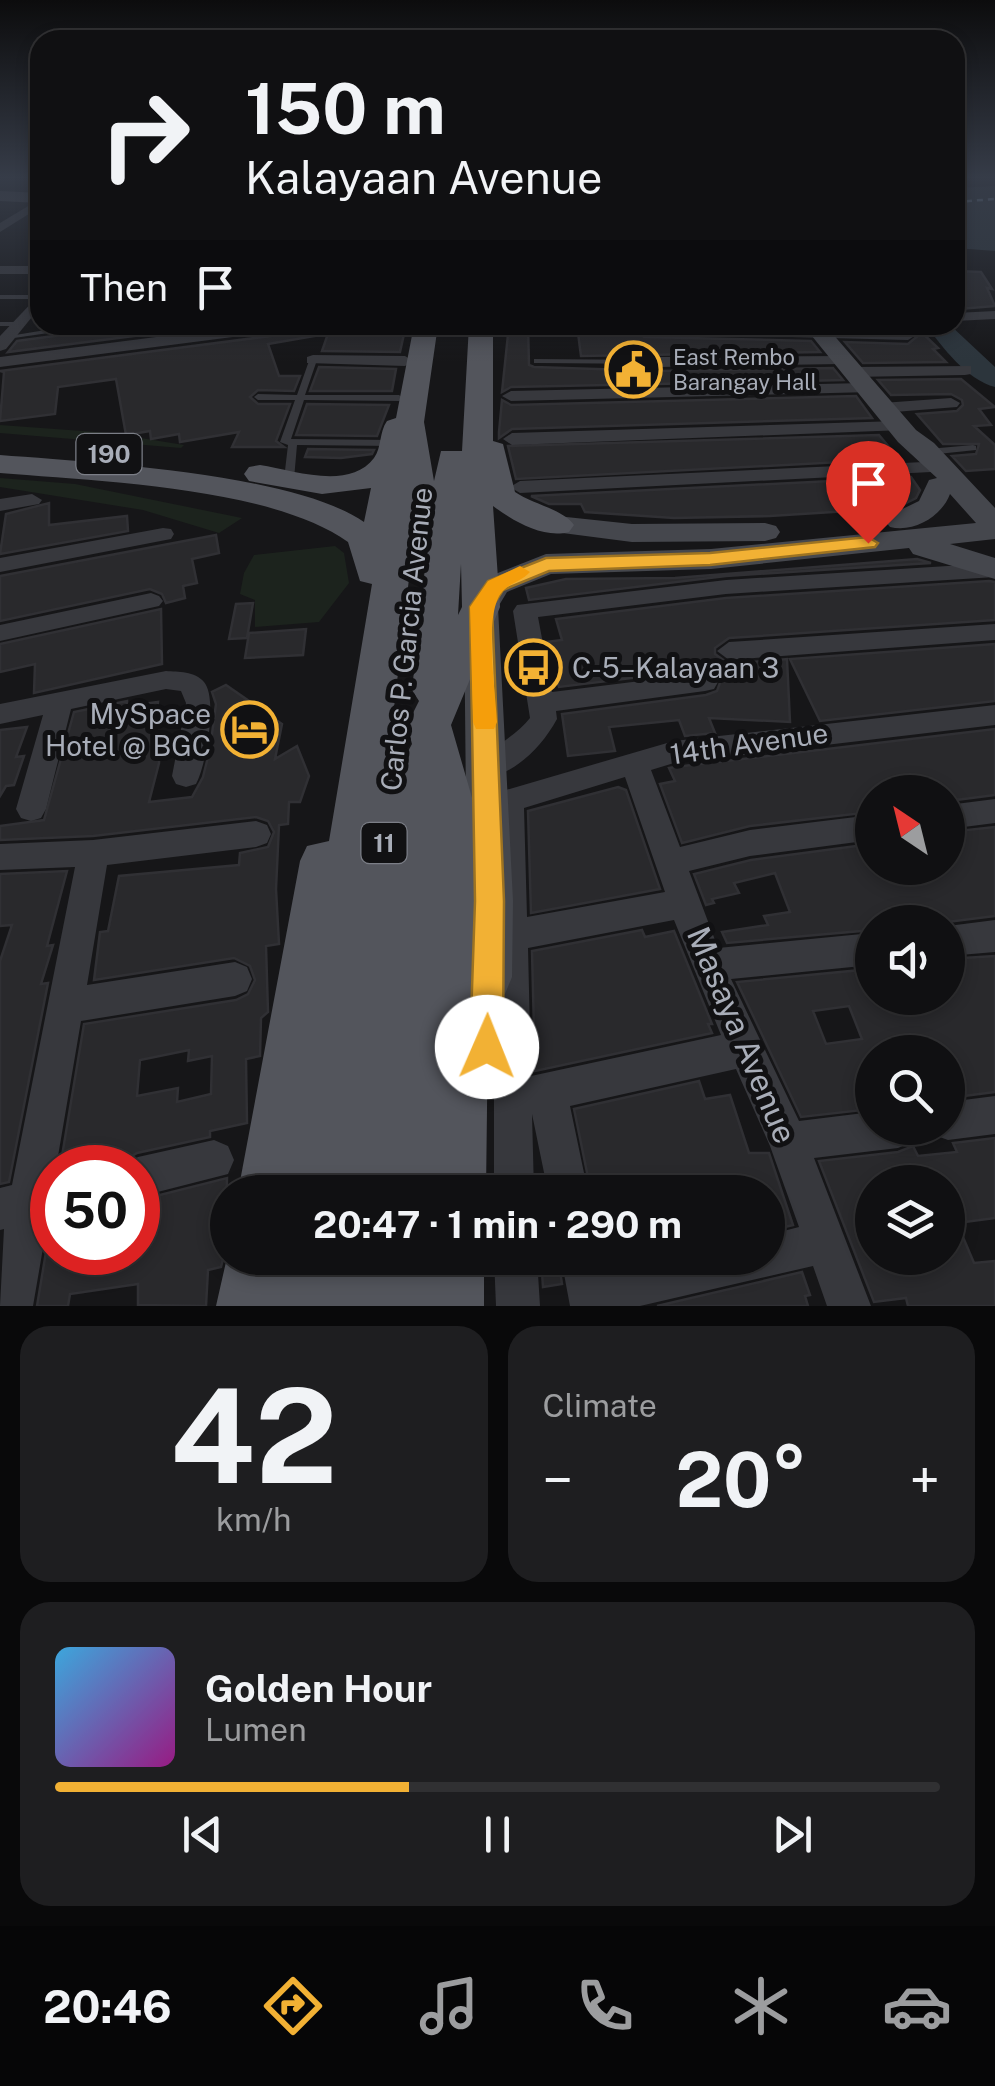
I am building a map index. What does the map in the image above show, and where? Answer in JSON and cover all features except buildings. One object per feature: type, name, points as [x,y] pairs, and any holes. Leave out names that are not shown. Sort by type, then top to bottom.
[{"type":"main road","points":[[307,1175],[398,527],[421,493],[402,425],[405,360],[412,335]]},
{"type":"main road","points":[[273,1175],[373,573],[424,335]]},
{"type":"main road","name":"Carlos P. Garcia Avenue","points":[[348,1175],[421,493],[443,335]]},
{"type":"main road","name":"Carlos P. Garcia Avenue","points":[[400,1175],[429,724],[461,335]]},
{"type":"main road","points":[[481,335],[476,495],[481,607],[498,784],[490,901],[484,1175]]},
{"type":"main road","points":[[493,335],[491,443],[496,487],[515,508],[567,526]]},
{"type":"main road","points":[[822,335],[918,450],[987,521]]},
{"type":"main road","name":"190","points":[[0,464],[318,498],[381,470],[402,425]]},
{"type":"main road","name":"190","points":[[0,446],[152,458],[290,478],[362,536],[373,573]]},
{"type":"main road","points":[[900,521],[931,506],[918,450]]},
{"type":"main road","points":[[476,495],[499,518],[666,534],[748,533],[900,521],[987,521]]},
{"type":"main road","points":[[454,1175],[465,860],[429,724],[481,607],[496,585],[519,572],[575,562],[710,559],[868,543],[987,521]]},
{"type":"main road","points":[[567,526],[538,532],[530,545],[550,558],[575,562]]},
{"type":"main road","points":[[868,543],[938,550],[995,570]]},
{"type":"main road","points":[[373,573],[381,632]]},
{"type":"main road","points":[[252,1306],[257,1275]]},
{"type":"main road","points":[[287,1306],[292,1275]]},
{"type":"main road","points":[[334,1306],[337,1275]]},
{"type":"main road","points":[[391,1306],[393,1275]]},
{"type":"main road","points":[[448,1306],[449,1275]]},
{"type":"main road","points":[[481,1306],[482,1275]]},
{"type":"street","points":[[0,270],[30,270]]},
{"type":"street","points":[[5,334],[30,309]]},
{"type":"street","points":[[965,316],[995,315]]},
{"type":"street","points":[[0,362],[190,335]]},
{"type":"street","points":[[651,335],[686,434]]},
{"type":"street","points":[[313,360],[405,360]]},
{"type":"street","points":[[659,362],[852,373],[966,370]]},
{"type":"street","points":[[511,396],[670,395],[852,373]]},
{"type":"street","points":[[520,486],[918,450],[951,404]]},
{"type":"street","points":[[512,438],[686,434],[918,450]]},
{"type":"street","points":[[0,506],[32,500]]},
{"type":"street","points":[[0,564],[164,534]]},
{"type":"street","points":[[710,559],[726,587]]},
{"type":"street","points":[[562,1175],[531,1095],[498,784],[513,756],[532,739],[544,719],[524,612],[726,587],[995,570]]},
{"type":"street","points":[[0,633],[150,601]]},
{"type":"street","points":[[730,651],[995,632]]},
{"type":"street","points":[[0,714],[166,680],[186,682],[196,688],[199,703],[186,776]]},
{"type":"street","points":[[542,703],[705,682]]},
{"type":"street","points":[[31,809],[60,702]]},
{"type":"street","name":"14th Avenue","points":[[498,784],[635,764],[674,752],[995,714]]},
{"type":"street","name":"Masaya Avenue","points":[[635,764],[707,965],[788,1142],[849,1306]]},
{"type":"street","points":[[965,815],[995,811]]},
{"type":"street","points":[[673,862],[750,843],[855,829]]},
{"type":"street","points":[[0,858],[256,834]]},
{"type":"street","points":[[12,1306],[94,852]]},
{"type":"street","points":[[512,935],[686,903]]},
{"type":"street","points":[[965,939],[995,936]]},
{"type":"street","points":[[707,965],[855,951]]},
{"type":"street","points":[[66,1006],[236,979]]},
{"type":"street","points":[[531,1095],[743,1049]]},
{"type":"street","points":[[517,1175],[531,1095]]},
{"type":"street","points":[[965,1119],[995,1115]]},
{"type":"street","points":[[788,1142],[855,1133]]},
{"type":"street","points":[[160,1172],[214,1160]]},
{"type":"street","points":[[785,1252],[825,1242]]},
{"type":"street","points":[[517,1275],[518,1306]]},
{"type":"street","points":[[588,1286],[655,1275]]},
{"type":"lane","points":[[0,297],[30,298]]},
{"type":"lane","points":[[5,334],[30,331]]},
{"type":"lane","points":[[313,360],[285,442],[402,425]]},
{"type":"lane","points":[[537,361],[659,362]]},
{"type":"lane","points":[[258,397],[300,398],[402,425]]},
{"type":"lane","points":[[290,478],[293,442]]},
{"type":"lane","points":[[918,450],[972,448]]},
{"type":"shaded area","points":[[965,240],[995,240],[995,251],[965,249]]},
{"type":"shaded area","points":[[0,425],[110,433],[184,445],[181,448],[0,433]]},
{"type":"shaded area","points":[[0,478],[75,484],[242,518],[219,533],[143,510],[0,487]]},
{"type":"shaded area","points":[[335,546],[344,553],[349,583],[319,622],[255,627],[255,600],[240,594],[244,573],[254,555]]},
{"type":"waterway","points":[[946,335],[995,379]]},
{"type":"slow traffic","points":[[485,722],[481,607],[496,585],[520,572]]},
{"type":"place","name":"East Rembo Barangay Hall","points":[[634,370]]},
{"type":"place","name":"C-5–Kalayaan 3","points":[[533,667]]},
{"type":"place","name":"MySpace Hotel @ BGC","points":[[250,729]]},
{"type":"route","points":[[487,1047],[490,901],[481,607],[496,585],[519,572],[546,564],[710,559],[868,543]]}]
